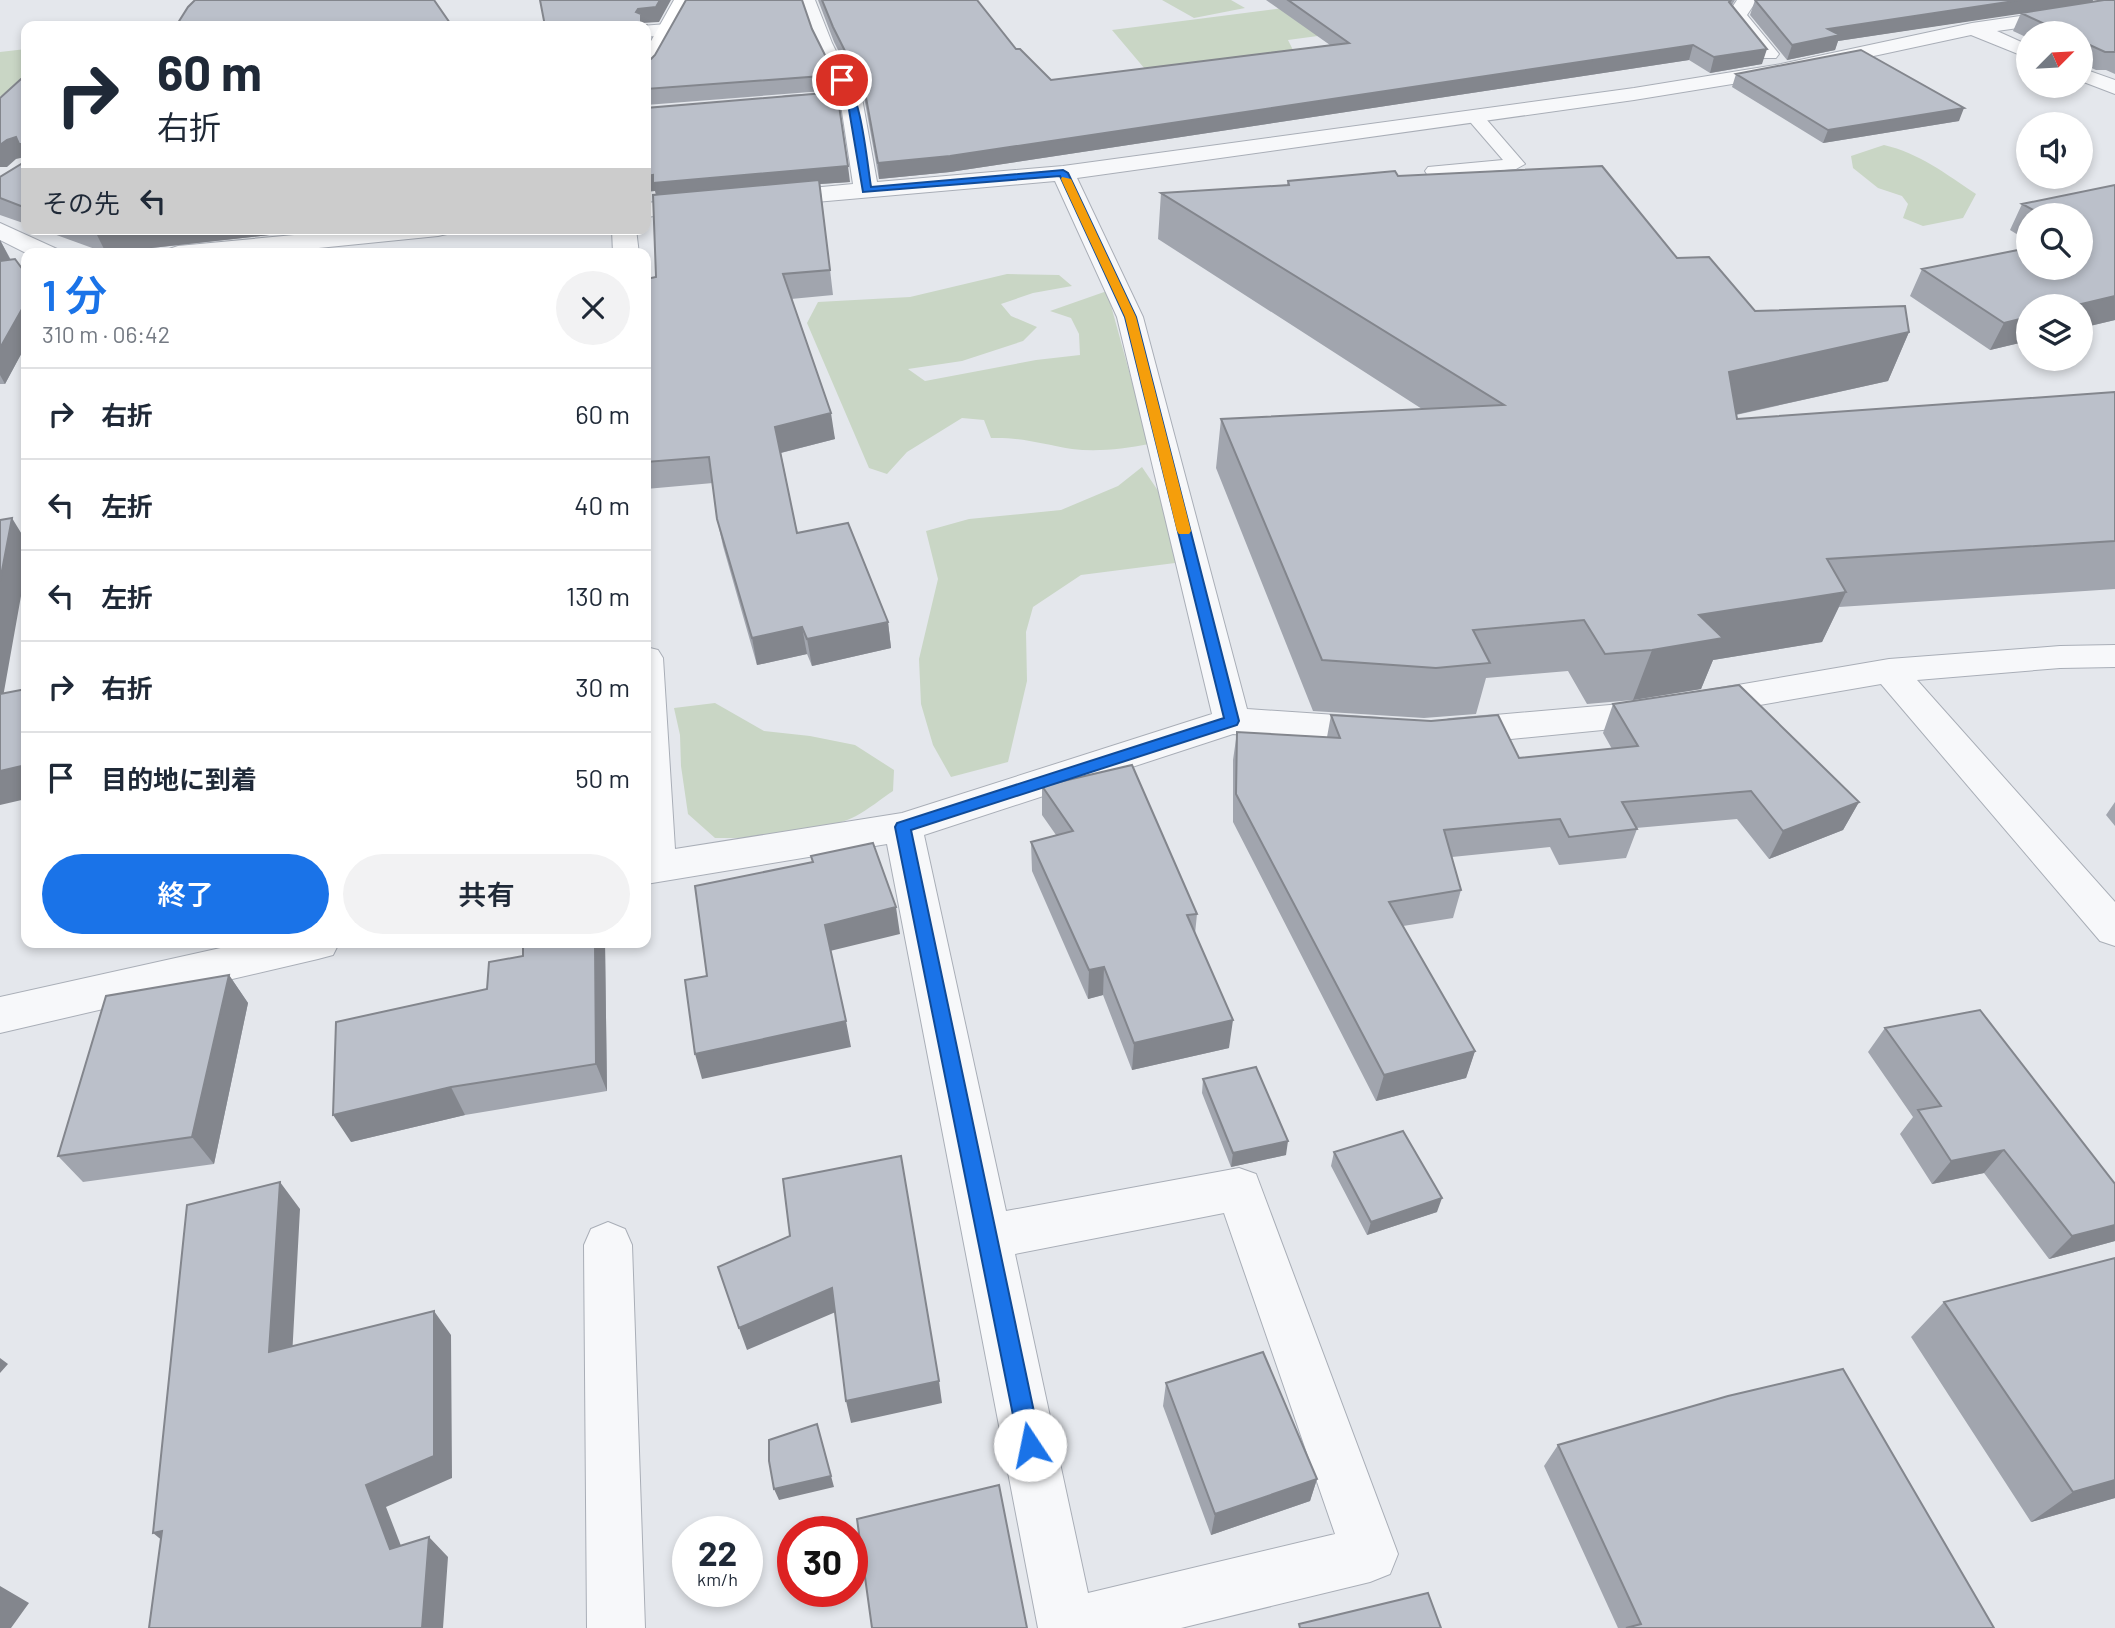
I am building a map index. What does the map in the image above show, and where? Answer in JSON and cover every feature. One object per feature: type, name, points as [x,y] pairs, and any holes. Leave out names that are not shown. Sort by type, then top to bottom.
[{"type":"street","points":[[651,59],[684,0]]},
{"type":"street","points":[[1747,0],[1738,15],[1781,70]]},
{"type":"street","points":[[651,210],[1063,173],[1634,94],[1781,70],[1972,29],[2115,9]]},
{"type":"street","points":[[1972,29],[2016,47]]},
{"type":"street","points":[[651,31],[667,30]]},
{"type":"street","points":[[2093,79],[2115,88]]},
{"type":"street","points":[[769,105],[851,98],[866,190]]},
{"type":"street","points":[[1063,173],[1130,317],[1232,721]]},
{"type":"street","points":[[0,230],[36,248]]},
{"type":"street","points":[[240,248],[376,235]]},
{"type":"street","points":[[651,868],[903,827],[1232,721],[1417,734],[1633,715],[1889,671],[2060,657],[2115,656]]},
{"type":"street","points":[[1889,671],[2115,930]]},
{"type":"street","points":[[903,827],[1067,1628],[1370,1554],[1239,1189],[988,1237]]},
{"type":"street","points":[[0,1015],[296,948]]},
{"type":"street","points":[[608,1245],[615,1628]]},
{"type":"lane","points":[[808,0],[824,43],[851,98]]},
{"type":"lane","points":[[1450,196],[1434,170],[1516,164],[1474,116]]},
{"type":"green space","points":[[1162,0],[1231,0],[1245,8],[1194,18]]},
{"type":"green space","points":[[1346,0],[1586,0],[1288,40],[1296,56],[1150,75],[1112,30]]},
{"type":"green space","points":[[21,50],[21,94],[0,96],[0,52]]},
{"type":"green space","points":[[1884,145],[1921,159],[1976,194],[1963,218],[1923,226],[1903,218],[1908,204],[1902,196],[1878,188],[1853,168],[1851,156]]},
{"type":"green space","points":[[1007,274],[1059,275],[1072,286],[1033,293],[1001,304],[1011,316],[1037,327],[1023,341],[962,361],[908,369],[925,381],[1036,360],[1080,355],[1079,334],[1071,318],[1050,311],[1107,291],[1149,444],[1081,450],[1022,440],[991,438],[984,420],[962,418],[907,452],[887,474],[869,468],[807,323],[818,302],[910,297]]},
{"type":"green space","points":[[1142,467],[1169,507],[1175,563],[1081,575],[1033,607],[1026,632],[1027,681],[1008,762],[951,777],[933,745],[921,704],[919,659],[938,579],[926,531],[969,519],[1061,510],[1118,486]]},
{"type":"green space","points":[[715,703],[764,731],[855,745],[894,770],[893,791],[856,816],[824,827],[749,838],[715,838],[688,814],[681,766],[680,735],[674,708]]},
{"type":"building","points":[[195,0],[434,0],[449,21],[179,21]]},
{"type":"building","points":[[540,0],[660,0],[656,7],[638,9],[636,12],[641,14],[641,21],[544,21]]},
{"type":"building","points":[[686,0],[802,0],[812,29],[835,75],[651,89],[651,59]]},
{"type":"building","points":[[822,0],[977,0],[1016,49],[1020,49],[1051,80],[1349,43],[1288,0],[1731,0],[1729,2],[1767,49],[1714,57],[1693,45],[950,156],[878,163],[863,81],[857,75]]},
{"type":"building","points":[[1755,0],[2021,0],[1828,29],[1840,35],[1792,45]]},
{"type":"building","points":[[2115,0],[2115,52],[2105,52],[2093,46],[2093,21],[2038,21],[2021,13]]},
{"type":"building","points":[[1861,50],[1964,108],[1828,130],[1736,74]]},
{"type":"building","points":[[21,79],[21,144],[16,137],[0,145],[0,98]]},
{"type":"building","points":[[837,92],[848,166],[653,183],[651,108]]},
{"type":"building","points":[[21,164],[21,206],[0,198],[0,177]]},
{"type":"building","points":[[1602,166],[1677,258],[1709,257],[1755,311],[1905,306],[1909,332],[1729,372],[1737,419],[2115,392],[2115,541],[1827,559],[1846,592],[1699,615],[1723,638],[1652,650],[1605,654],[1584,620],[1473,630],[1490,663],[1436,668],[1322,660],[1221,419],[1504,405],[1161,193],[1289,185],[1288,181],[1395,171],[1398,176]]},
{"type":"building","points":[[819,180],[830,270],[783,274],[831,413],[775,427],[797,533],[848,523],[888,622],[807,639],[802,627],[752,638],[717,519],[709,457],[651,462],[651,278],[656,277],[653,195]]},
{"type":"building","points":[[2115,185],[2115,296],[2093,301],[2093,294],[2016,294],[2016,320],[2004,323],[1922,269],[2016,250],[2016,280],[2093,280],[2093,203],[2027,203]]},
{"type":"building","points":[[15,259],[21,267],[21,311],[0,348],[0,261]]},
{"type":"building","points":[[12,518],[0,581],[0,520]]},
{"type":"building","points":[[1739,685],[1859,802],[1783,831],[1751,791],[1622,802],[1637,829],[1569,837],[1560,819],[1444,830],[1461,890],[1389,902],[1475,1051],[1384,1075],[1236,794],[1237,732],[1340,738],[1331,715],[1431,721],[1498,715],[1519,758],[1638,746],[1613,704]]},
{"type":"building","points":[[21,690],[21,766],[0,771],[0,694]]},
{"type":"building","points":[[1132,765],[1197,914],[1187,915],[1233,1020],[1134,1043],[1104,967],[1089,970],[1031,842],[1073,831],[1042,786]]},
{"type":"building","points":[[873,843],[896,907],[825,925],[846,1021],[695,1054],[685,980],[707,976],[695,886],[813,862],[811,856]]},
{"type":"building","points":[[523,948],[595,948],[596,1064],[451,1087],[333,1115],[336,1022],[487,989],[489,962],[523,956]]},
{"type":"building","points":[[229,975],[192,1137],[58,1156],[106,996]]},
{"type":"building","points":[[1980,1010],[2115,1184],[2115,1225],[2072,1236],[2004,1150],[1951,1161],[1918,1110],[1941,1106],[1885,1028]]},
{"type":"building","points":[[1256,1067],[1288,1141],[1233,1153],[1203,1079]]},
{"type":"building","points":[[1403,1131],[1442,1198],[1371,1222],[1334,1152]]},
{"type":"building","points":[[901,1156],[939,1381],[846,1401],[832,1288],[739,1328],[718,1267],[790,1236],[783,1179]]},
{"type":"building","points":[[280,1182],[269,1352],[434,1311],[434,1456],[366,1485],[390,1549],[429,1537],[422,1628],[149,1628],[162,1531],[153,1533],[187,1205]]},
{"type":"building","points":[[2115,1258],[2115,1480],[2073,1492],[1944,1302]]},
{"type":"building","points":[[1263,1352],[1317,1479],[1215,1514],[1166,1383]]},
{"type":"building","points":[[1843,1369],[1994,1628],[1626,1628],[1641,1624],[1558,1445],[1728,1396]]},
{"type":"building","points":[[817,1424],[831,1476],[774,1489],[769,1461],[769,1440]]},
{"type":"building","points":[[999,1485],[1027,1628],[872,1628],[868,1599],[868,1516]]},
{"type":"building","points":[[1428,1593],[1441,1628],[1300,1628],[1299,1624]]},
{"type":"slow traffic","points":[[1066,179],[1130,317],[1184,531]]},
{"type":"route","points":[[842,80],[851,98],[866,190],[1063,173],[1130,317],[1232,721],[903,827],[1030,1445]]}]
